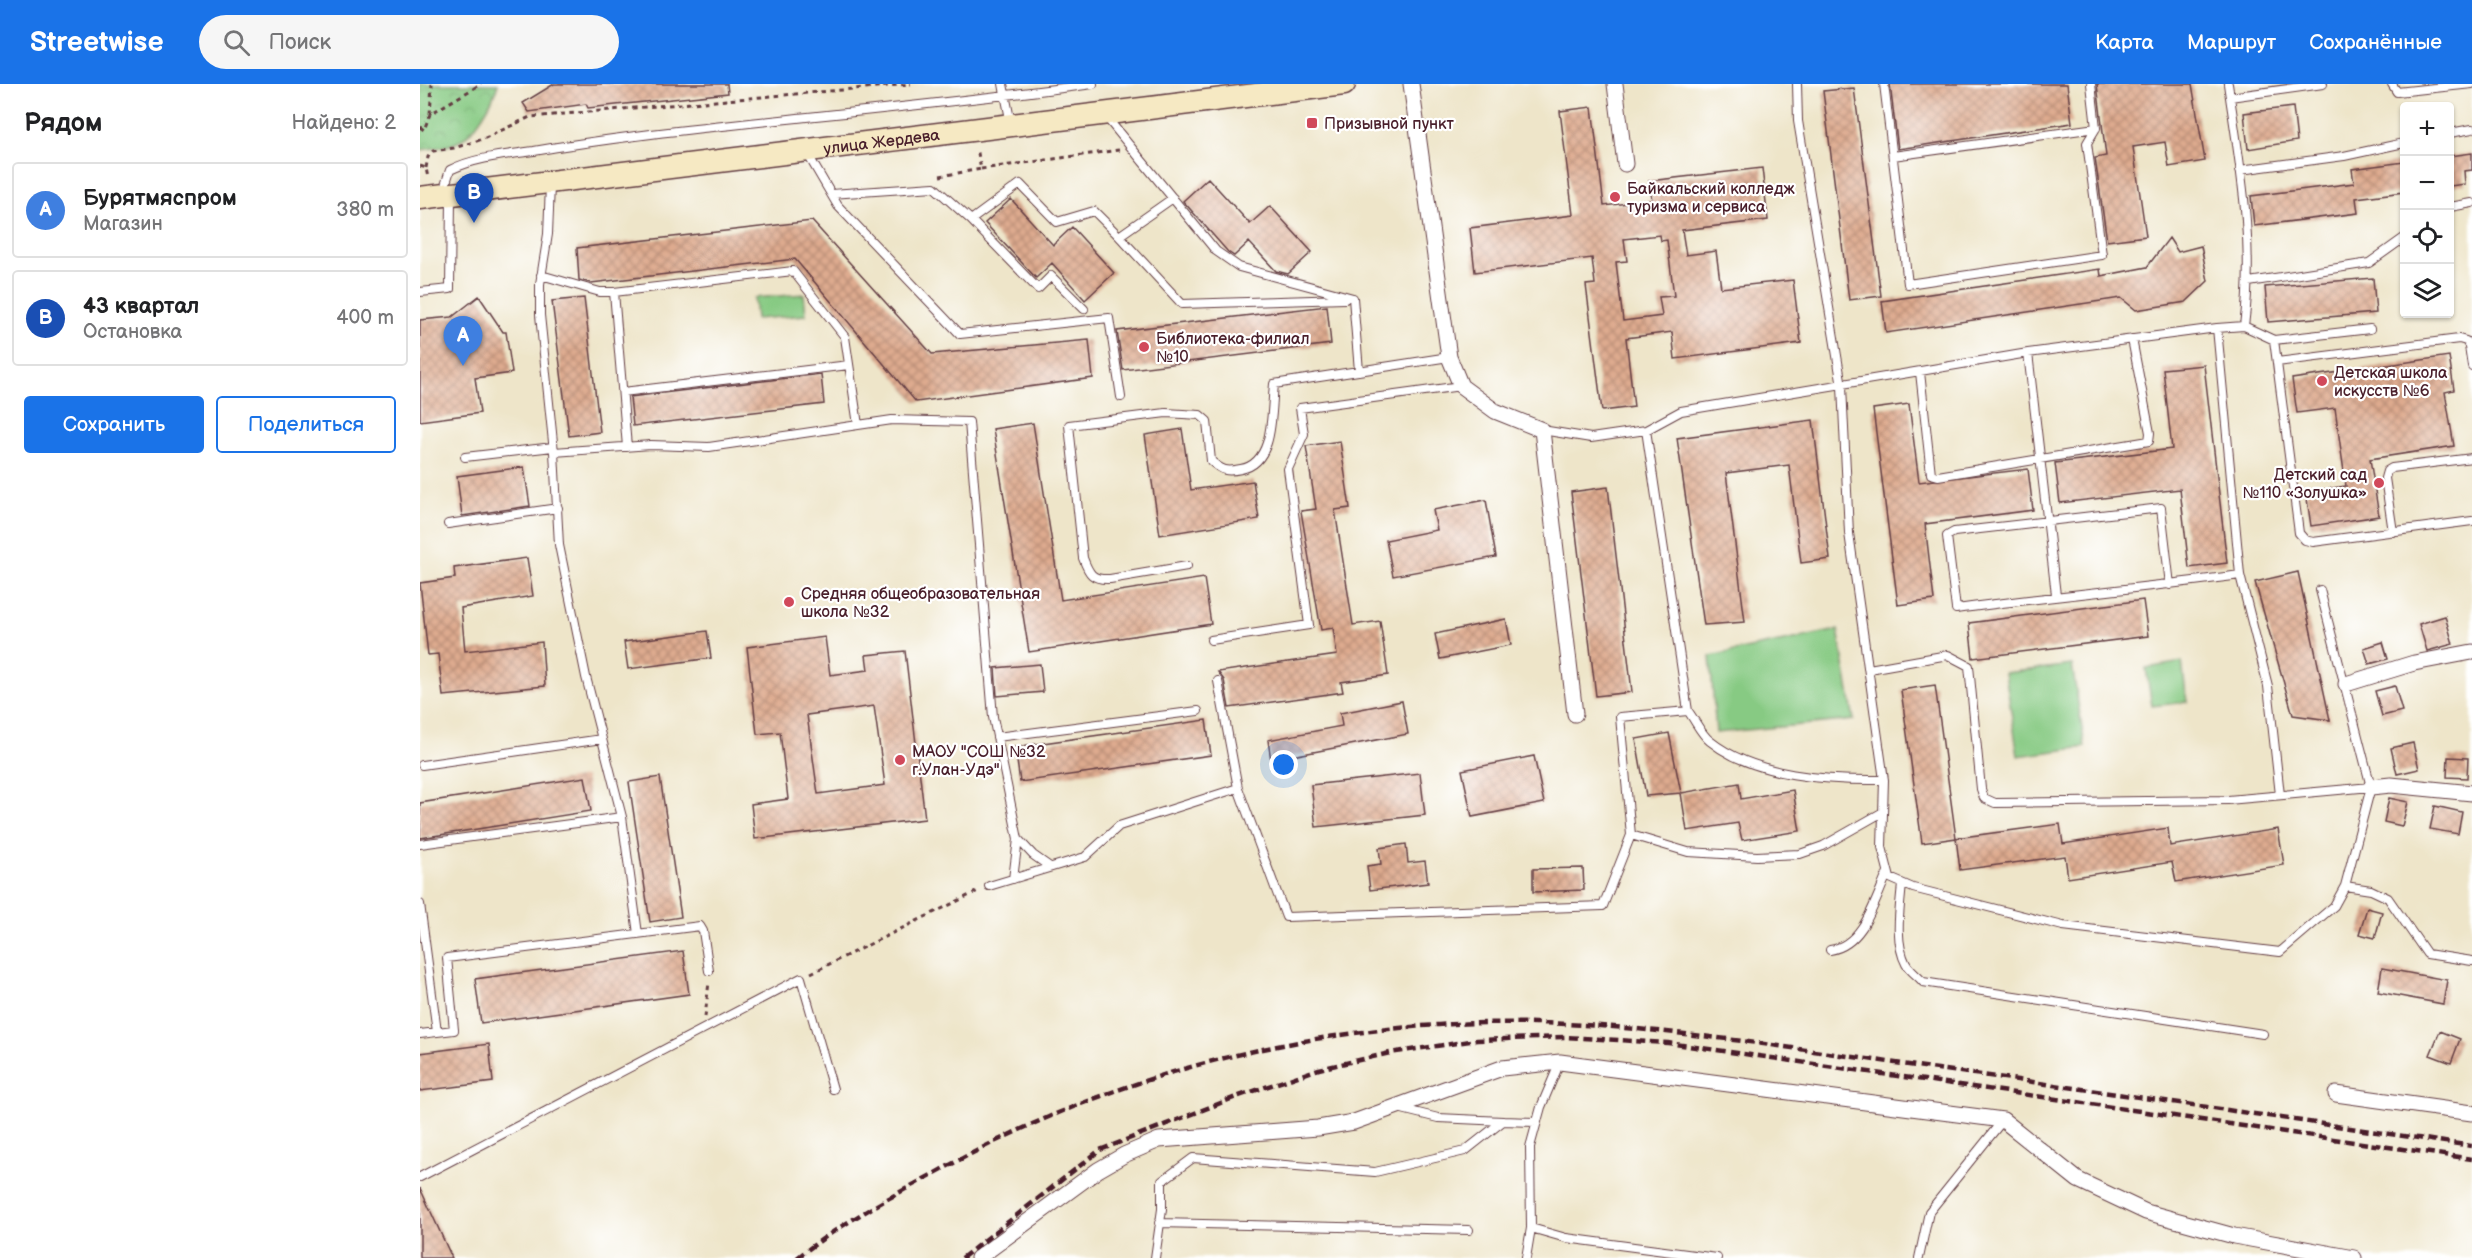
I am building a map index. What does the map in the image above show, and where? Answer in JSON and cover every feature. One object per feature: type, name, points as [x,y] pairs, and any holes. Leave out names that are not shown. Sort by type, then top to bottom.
[{"type":"main road","name":"улица Жердева","points":[[438,196],[1104,115],[1258,89],[1344,84]]},
{"type":"street","points":[[1411,84],[1449,357],[1461,386],[1495,411],[1542,430],[1575,714]]},
{"type":"street","points":[[1615,84],[1625,164]]},
{"type":"street","points":[[2346,684],[2414,663],[2472,652]]},
{"type":"street","points":[[2371,787],[2391,784],[2472,793]]},
{"type":"street","points":[[978,1258],[1098,1170],[1124,1155],[1159,1140],[1318,1128],[1354,1122],[1502,1068],[1560,1062],[2003,1120],[2078,1180],[2146,1212],[2234,1236],[2354,1258]]},
{"type":"street","points":[[2336,1094],[2472,1113]]},
{"type":"lane","points":[[1003,84],[1012,126]]},
{"type":"lane","points":[[420,292],[450,289],[438,196],[450,170],[463,164],[609,139],[1007,96],[1093,84]]},
{"type":"lane","points":[[1797,84],[1798,121],[1842,386],[1849,533],[1884,780],[1882,847],[1890,878],[1902,884],[2063,926],[2280,952],[2334,906],[2345,886],[2371,787],[2320,590]]},
{"type":"lane","points":[[1884,84],[1908,284],[2102,255],[2086,143],[2096,128],[2091,84]]},
{"type":"lane","points":[[2228,84],[2248,222],[2249,282],[2244,326]]},
{"type":"lane","points":[[2230,97],[2323,84]]},
{"type":"lane","points":[[2392,84],[2397,92],[2472,84]]},
{"type":"lane","points":[[1104,115],[1216,251],[1239,267],[1353,298]]},
{"type":"lane","points":[[1893,156],[2096,128]]},
{"type":"lane","points":[[2454,132],[2472,129]]},
{"type":"lane","points":[[2240,170],[2344,156],[2400,144]]},
{"type":"lane","points":[[806,152],[838,207],[960,334],[1109,318],[1121,398]]},
{"type":"lane","points":[[550,183],[548,234],[541,275],[542,358],[554,449],[559,545],[570,606],[622,817],[638,934]]},
{"type":"lane","points":[[971,220],[1020,184],[1057,222],[1094,211],[1182,304],[1353,298]]},
{"type":"lane","points":[[831,194],[934,187],[971,220],[1038,289],[1051,276],[1084,309]]},
{"type":"lane","points":[[1119,236],[1173,198]]},
{"type":"lane","points":[[2454,206],[2472,203]]},
{"type":"lane","points":[[2249,282],[2369,263],[2400,241]]},
{"type":"lane","points":[[541,275],[600,292],[614,292],[793,271],[845,337],[858,425]]},
{"type":"lane","points":[[614,292],[627,447]]},
{"type":"lane","points":[[1353,298],[1359,371]]},
{"type":"lane","points":[[1542,430],[1592,438],[1646,430],[1682,411],[2028,353],[2217,328],[2244,326],[2274,340],[2370,329]]},
{"type":"lane","points":[[2217,328],[2241,575],[2268,686],[2280,795]]},
{"type":"lane","points":[[1920,372],[1931,474],[1938,476],[2149,441],[2150,433],[2132,339]]},
{"type":"lane","points":[[2277,362],[2459,339],[2466,341],[2469,346],[2472,366]]},
{"type":"lane","points":[[2274,340],[2298,533],[2305,540],[2313,542],[2472,521]]},
{"type":"lane","points":[[2028,353],[2056,595]]},
{"type":"lane","points":[[1187,566],[1110,579],[1097,580],[1090,575],[1083,558],[1069,425],[1166,413],[1200,415],[1207,421],[1211,461],[1220,469],[1228,472],[1251,468],[1266,452],[1274,384],[1449,357]]},
{"type":"lane","points":[[622,392],[849,365]]},
{"type":"lane","points":[[1211,640],[1309,625],[1288,469],[1304,434],[1300,408],[1461,386]]},
{"type":"lane","points":[[465,457],[554,449],[708,447],[892,420],[969,422],[984,635],[997,737],[1018,839],[1013,879]]},
{"type":"lane","points":[[1646,430],[1688,711],[1708,740],[1742,760],[1839,781],[1884,780]]},
{"type":"lane","points":[[2393,532],[2385,478],[2387,471],[2392,468],[2472,458]]},
{"type":"lane","points":[[448,524],[558,508]]},
{"type":"lane","points":[[2170,585],[2161,508],[1954,532],[1947,536],[1946,544],[1956,609],[2056,595],[2170,585],[2241,575]]},
{"type":"lane","points":[[1869,669],[1948,655],[1969,666],[1981,789],[1984,798],[1995,802],[2228,800],[2371,787]]},
{"type":"lane","points":[[1218,681],[1238,788],[1286,917],[1603,906],[1631,835],[1620,717],[1688,711]]},
{"type":"lane","points":[[997,737],[1198,711]]},
{"type":"lane","points":[[422,765],[602,739]]},
{"type":"lane","points":[[989,886],[1086,857],[1119,826],[1238,788]]},
{"type":"lane","points":[[1631,835],[1688,852],[1757,856],[1800,855],[1823,846],[1883,812]]},
{"type":"lane","points":[[420,844],[622,817]]},
{"type":"lane","points":[[1018,839],[1033,855],[1050,867]]},
{"type":"lane","points":[[1830,950],[1841,949],[1858,935],[1888,872]]},
{"type":"lane","points":[[1902,884],[1899,917],[1901,947],[1906,965],[1923,982],[2263,1034]]},
{"type":"lane","points":[[2345,886],[2371,890],[2388,898],[2427,954],[2472,961]]},
{"type":"lane","points":[[420,904],[437,1032]]},
{"type":"lane","points":[[420,1034],[454,1030],[447,958],[700,926],[703,931],[709,971]]},
{"type":"lane","points":[[420,1177],[801,978],[833,1089]]},
{"type":"lane","points":[[1526,1258],[1531,1228],[1530,1147],[1560,1062]]},
{"type":"lane","points":[[1397,1108],[1438,1118],[1537,1122]]},
{"type":"lane","points":[[1155,1258],[1162,1181],[1193,1158],[1375,1172],[1464,1151],[1503,1120]]},
{"type":"lane","points":[[1919,1258],[1929,1212],[2003,1120]]},
{"type":"lane","points":[[1159,1223],[1469,1230]]},
{"type":"lane","points":[[1531,1228],[1566,1238],[1717,1258]]},
{"type":"path","points":[[420,128],[424,130],[430,114],[432,84]]},
{"type":"path","points":[[430,114],[482,84]]},
{"type":"path","points":[[426,168],[428,157],[433,151],[454,148],[483,139],[530,117],[911,84]]},
{"type":"path","points":[[981,169],[1132,149]]},
{"type":"path","points":[[801,978],[989,886]]},
{"type":"path","points":[[703,1030],[709,971]]},
{"type":"green space","points":[[420,84],[498,84],[482,116],[464,138],[449,146],[420,150]]},
{"type":"green space","points":[[804,294],[806,315],[756,319],[754,298]]},
{"type":"green space","points":[[1838,630],[1854,720],[1716,733],[1710,656]]},
{"type":"green space","points":[[2182,662],[2187,702],[2152,706],[2146,668]]},
{"type":"green space","points":[[2072,665],[2085,747],[2018,756],[2005,673]]},
{"type":"building","points":[[554,84],[727,84],[728,93],[588,108],[586,104],[529,112],[523,103]]},
{"type":"building","points":[[1890,84],[2067,84],[2072,123],[1898,149]]},
{"type":"building","points":[[2097,84],[2192,84],[2205,161],[2169,167],[2165,142],[2133,147],[2146,236],[2107,241],[2095,158],[2106,156]]},
{"type":"building","points":[[1854,88],[1881,296],[1849,300],[1823,91]]},
{"type":"building","points":[[1592,107],[1604,206],[1652,200],[1649,181],[1762,168],[1768,220],[1682,230],[1686,255],[1716,251],[1721,288],[1793,280],[1801,343],[1675,359],[1672,332],[1626,338],[1634,407],[1602,411],[1586,285],[1595,284],[1592,258],[1475,272],[1470,228],[1573,215],[1560,111]],"holes":[[[1660,235],[1661,241],[1667,240],[1674,296],[1659,297],[1662,316],[1623,321],[1616,262],[1627,261],[1624,239]]]},
{"type":"building","points":[[2293,107],[2297,141],[2248,149],[2244,113]]},
{"type":"building","points":[[2472,153],[2472,170],[2464,171],[2465,184],[2454,185],[2454,155]]},
{"type":"building","points":[[2400,163],[2400,192],[2356,198],[2358,213],[2254,226],[2251,196],[2354,183],[2352,169]]},
{"type":"building","points":[[1208,178],[1250,224],[1270,206],[1312,252],[1288,274],[1276,271],[1249,242],[1234,256],[1228,252],[1183,201]]},
{"type":"building","points":[[1011,199],[1053,245],[1072,227],[1114,273],[1085,300],[1052,263],[1036,278],[985,223]]},
{"type":"building","points":[[812,221],[932,354],[1089,340],[1093,378],[916,402],[795,259],[591,283],[579,280],[577,248]]},
{"type":"building","points":[[2169,238],[2178,252],[2201,246],[2208,281],[2186,302],[2136,310],[2121,298],[1886,333],[1882,301],[2100,269],[2101,276],[2147,267]]},
{"type":"building","points":[[2373,278],[2376,313],[2268,322],[2265,287]]},
{"type":"building","points":[[479,296],[503,332],[506,332],[512,373],[475,378],[480,413],[420,421],[420,320],[452,317]]},
{"type":"building","points":[[584,298],[600,432],[569,436],[552,301]]},
{"type":"building","points":[[1327,306],[1331,344],[1123,370],[1117,331]]},
{"type":"building","points":[[2449,356],[2454,390],[2445,392],[2454,446],[2370,459],[2379,516],[2311,526],[2306,492],[2346,486],[2335,408],[2297,413],[2292,379]]},
{"type":"building","points":[[2204,365],[2227,563],[2189,568],[2180,489],[2060,503],[2055,463],[2172,449],[2163,369]]},
{"type":"building","points":[[821,374],[824,404],[633,426],[630,397]]},
{"type":"building","points":[[1909,404],[1919,482],[2028,469],[2033,510],[1925,524],[1934,600],[1898,605],[1873,409]]},
{"type":"building","points":[[1813,420],[1830,559],[1801,563],[1789,465],[1726,473],[1745,622],[1704,625],[1677,438]]},
{"type":"building","points":[[1033,423],[1061,600],[1204,578],[1211,624],[1029,652],[993,429]]},
{"type":"building","points":[[1182,429],[1191,490],[1253,481],[1259,519],[1160,535],[1145,435]]},
{"type":"building","points":[[1340,441],[1350,508],[1335,510],[1353,625],[1380,621],[1388,675],[1341,682],[1343,692],[1229,708],[1224,680],[1218,672],[1337,655],[1333,628],[1321,630],[1301,511],[1316,509],[1306,446]]},
{"type":"building","points":[[524,467],[530,506],[462,516],[457,476]]},
{"type":"building","points":[[1608,487],[1632,692],[1596,696],[1571,492]]},
{"type":"building","points":[[1486,500],[1496,557],[1393,576],[1386,540],[1437,530],[1433,510]]},
{"type":"building","points":[[527,558],[533,596],[461,608],[465,651],[542,642],[545,686],[443,696],[438,654],[428,655],[420,583],[455,578],[454,568]]},
{"type":"building","points":[[2298,572],[2330,720],[2293,715],[2255,582]]},
{"type":"building","points":[[2143,600],[2148,636],[1973,658],[1969,623]]},
{"type":"building","points":[[2445,616],[2453,644],[2427,651],[2419,624]]},
{"type":"building","points":[[1506,619],[1511,645],[1440,659],[1435,634]]},
{"type":"building","points":[[707,631],[711,658],[628,669],[624,642]]},
{"type":"building","name":"МАОУ \"СОШ №32 г.Улан-Удэ\"","points":[[825,637],[830,675],[868,670],[866,655],[905,651],[925,819],[755,839],[751,804],[788,799],[780,732],[757,734],[747,647]],"holes":[[[874,706],[885,785],[818,794],[807,715]]]},
{"type":"building","points":[[2383,642],[2388,659],[2369,664],[2364,648]]},
{"type":"building","points":[[1040,664],[1043,692],[997,696],[995,668]]},
{"type":"building","points":[[1935,685],[1956,838],[1922,843],[1901,690]]},
{"type":"building","points":[[2395,686],[2402,711],[2382,716],[2375,691]]},
{"type":"building","points":[[1402,701],[1408,734],[1271,760],[1268,740],[1342,726],[1340,713]]},
{"type":"building","points":[[1206,720],[1211,755],[1020,782],[1015,747]]},
{"type":"building","points":[[1669,733],[1681,793],[1646,796],[1636,739]]},
{"type":"building","points":[[2413,743],[2419,769],[2397,774],[2391,748]]},
{"type":"building","points":[[1534,756],[1544,803],[1472,817],[1462,770]]},
{"type":"building","points":[[2448,757],[2468,758],[2467,778],[2447,777]]},
{"type":"building","points":[[1420,773],[1425,815],[1316,827],[1311,785]]},
{"type":"building","points":[[585,777],[591,811],[420,838],[420,803]]},
{"type":"building","points":[[660,777],[681,917],[650,922],[629,782]]},
{"type":"building","points":[[1739,783],[1741,799],[1793,790],[1800,831],[1742,840],[1738,823],[1687,831],[1681,793]]},
{"type":"building","points":[[2389,798],[2408,802],[2402,826],[2384,822]]},
{"type":"building","points":[[2435,806],[2462,812],[2458,834],[2430,829]]},
{"type":"building","points":[[2060,824],[2063,844],[2168,828],[2170,846],[2278,829],[2284,865],[2176,882],[2172,862],[2068,878],[2065,856],[1960,870],[1956,838]]},
{"type":"building","points":[[1406,844],[1408,863],[1425,861],[1428,883],[1370,890],[1367,866],[1381,864],[1379,848]]},
{"type":"building","points":[[1583,868],[1584,890],[1533,892],[1533,869]]},
{"type":"building","points":[[2367,908],[2382,912],[2375,938],[2359,934]]},
{"type":"building","points":[[683,951],[689,994],[481,1023],[475,979]]},
{"type":"building","points":[[2382,968],[2447,980],[2443,1004],[2378,992]]},
{"type":"building","points":[[2440,1031],[2460,1039],[2451,1063],[2430,1055]]},
{"type":"building","points":[[489,1044],[493,1082],[420,1091],[420,1053]]},
{"type":"building","points":[[420,1188],[452,1258],[420,1258]]},
{"type":"railway","points":[[797,1258],[856,1217],[961,1159],[1031,1125],[1104,1095],[1178,1071],[1254,1051],[1331,1036],[1409,1027],[1488,1023],[1566,1024],[1706,1036],[2472,1146]]},
{"type":"railway","points":[[962,1258],[1100,1150],[1236,1097],[1319,1069],[1390,1053],[1477,1040],[1565,1037],[1668,1043],[2472,1159]]},
{"type":"place","name":"Призывной пункт","points":[[1312,123]]},
{"type":"place","name":"Байкальский колледж туризма и сервиса","points":[[1615,197]]},
{"type":"place","name":"43 квартал","points":[[474,223]]},
{"type":"place","name":"Библиотека-филиал №10","points":[[1144,347]]},
{"type":"place","name":"Бурятмяспром","points":[[463,366]]},
{"type":"place","name":"Детская школа искусств №6","points":[[2322,381]]},
{"type":"place","name":"Детский сад №110 «Золушка»","points":[[2379,483]]},
{"type":"place","name":"Средняя общеобразовательная школа №32","points":[[789,602]]},
{"type":"place","name":"МАОУ \"СОШ №32 г.Улан-Удэ\"","points":[[900,760]]}]
